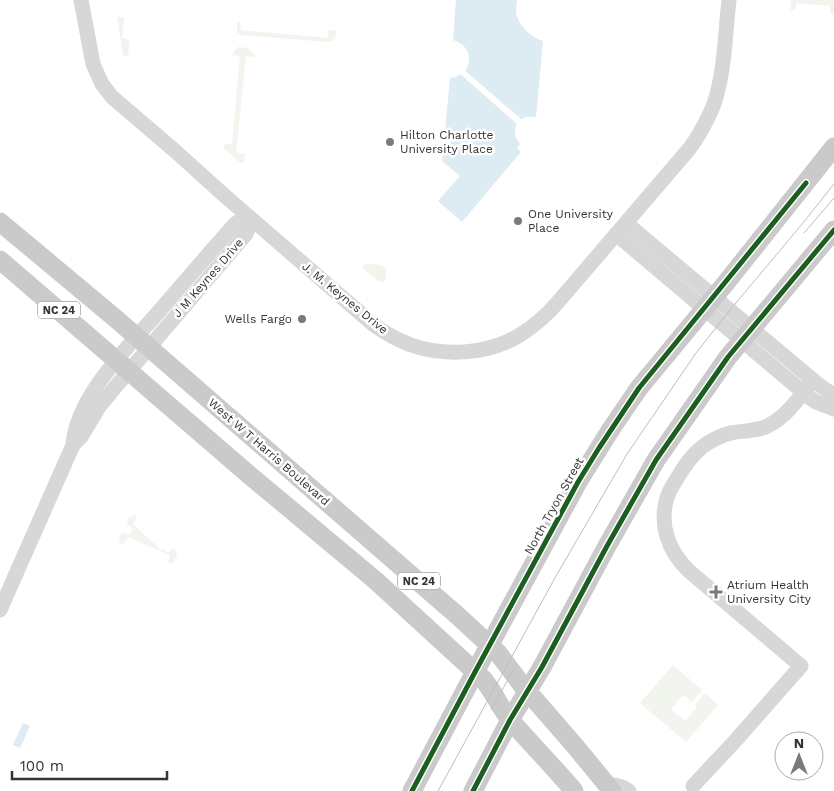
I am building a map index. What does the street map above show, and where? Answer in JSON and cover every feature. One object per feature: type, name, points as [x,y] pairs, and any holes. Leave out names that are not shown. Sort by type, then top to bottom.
[{"type":"main road","name":"North Tryon Street","points":[[412,791],[585,469],[630,401],[834,147]]},
{"type":"main road","name":"West W T Harris Boulevard","points":[[0,222],[115,318],[419,581],[490,645],[505,661],[528,692]]},
{"type":"main road","points":[[473,791],[510,720],[528,692],[656,460],[728,357],[834,230]]},
{"type":"main road","name":"NC 24","points":[[0,260],[276,498],[375,580],[475,672],[489,686],[510,720],[574,790]]},
{"type":"main road","name":"NC 24","points":[[528,692],[610,788]]},
{"type":"street","name":"J. M. Keynes Drive","points":[[82,0],[93,64],[108,93],[117,102],[374,324],[412,345],[442,352],[482,349],[519,336],[536,324],[551,310],[687,152],[713,106],[721,78],[729,0]]},
{"type":"street","name":"J M Keynes Drive","points":[[0,610],[73,445],[77,425],[90,396],[123,365],[142,342],[246,234],[250,226],[250,218]]},
{"type":"street","points":[[621,229],[746,334],[834,395]]},
{"type":"street","points":[[746,334],[803,392],[816,402],[834,409]]},
{"type":"street","points":[[690,789],[801,666],[682,565],[671,548],[664,525],[668,496],[683,469],[701,448],[724,435],[759,430],[772,424],[782,416],[813,380]]},
{"type":"street","points":[[610,788],[613,784],[629,791]]},
{"type":"shaded area","points":[[456,0],[517,0],[516,12],[519,22],[530,34],[543,41],[536,117],[530,116],[520,120],[515,128],[520,144],[517,148],[521,152],[462,222],[438,201],[460,176],[442,161],[443,152],[450,146],[451,139],[445,131],[450,78],[464,72],[469,61],[466,49],[453,40]]},
{"type":"shaded area","points":[[791,0],[834,0],[834,14],[830,13],[830,6],[796,3],[795,10],[792,11],[790,8]]},
{"type":"shaded area","points":[[117,17],[124,17],[122,38],[130,40],[127,57],[123,55]]},
{"type":"shaded area","points":[[238,21],[240,22],[241,30],[328,38],[329,30],[337,31],[332,41],[328,42],[241,35],[237,32]]},
{"type":"shaded area","points":[[238,47],[247,48],[255,55],[254,57],[246,56],[236,153],[245,154],[244,163],[241,163],[223,148],[226,144],[232,144],[240,56],[232,55]]},
{"type":"shaded area","points":[[366,264],[383,266],[386,270],[385,281],[378,281],[363,268]]},
{"type":"shaded area","points":[[135,515],[137,519],[133,524],[161,550],[163,549],[168,553],[173,549],[176,550],[177,555],[174,562],[168,563],[170,555],[128,537],[125,543],[121,544],[119,539],[121,534],[130,535],[133,528],[128,525],[127,521]]},
{"type":"shaded area","points":[[673,665],[702,690],[692,702],[683,695],[671,709],[685,721],[697,707],[695,705],[705,693],[718,705],[686,742],[640,703]]},
{"type":"shaded area","points":[[23,723],[30,726],[20,748],[13,745]]},
{"type":"pier","points":[[463,69],[521,119],[517,124],[459,73]]},
{"type":"tram line","points":[[438,791],[556,576],[627,454],[696,353],[834,184]]},
{"type":"tram line","points":[[804,233],[834,198]]},
{"type":"tram line","points":[[491,710],[514,669]]},
{"type":"cycle path","points":[[412,791],[578,482],[599,448],[639,388],[806,183]]},
{"type":"cycle path","points":[[473,791],[510,720],[542,667],[656,460],[728,357],[834,230]]},
{"type":"place","name":"Hilton Charlotte University Place","points":[[390,142]]},
{"type":"place","name":"One University Place","points":[[518,221]]},
{"type":"place","name":"Wells Fargo","points":[[302,319]]},
{"type":"place","name":"Atrium Health University City","points":[[716,592]]}]
